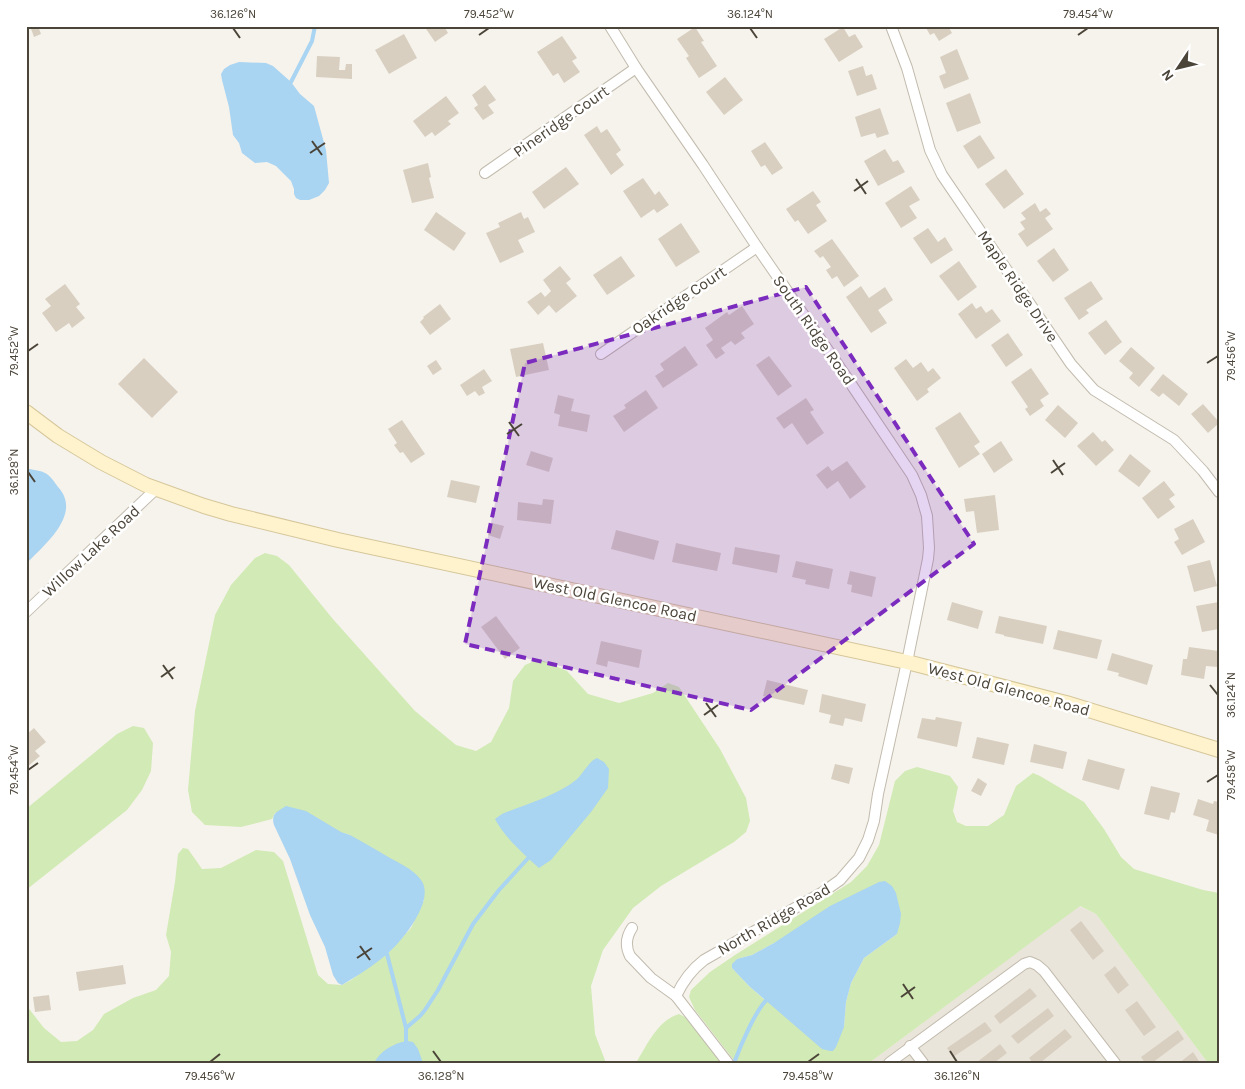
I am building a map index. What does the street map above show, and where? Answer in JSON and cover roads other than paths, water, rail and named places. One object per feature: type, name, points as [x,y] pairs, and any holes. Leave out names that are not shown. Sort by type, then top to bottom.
[{"type":"street","name":"South Ridge Road","points":[[610,26],[636,68],[912,475],[921,495],[927,516],[929,548],[907,662]]},
{"type":"street","name":"Maple Ridge Drive","points":[[891,26],[907,68],[930,150],[942,175],[1071,364],[1094,390],[1174,440],[1219,492]]},
{"type":"street","name":"Pineridge Court","points":[[485,173],[636,68]]},
{"type":"street","name":"Oakridge Court","points":[[600,354],[757,247]]},
{"type":"street","name":"West Old Glencoe Road","points":[[26,412],[58,436],[101,462],[156,489],[231,514],[310,534],[907,662],[1066,704],[1219,750]]},
{"type":"street","name":"Willow Lake Road","points":[[26,612],[156,489]]},
{"type":"street","name":"North Ridge Road","points":[[676,996],[686,977],[697,965],[823,892],[840,880],[859,858],[868,840],[874,821],[878,794],[907,662]]},
{"type":"street","points":[[632,928],[628,933],[626,942],[630,956],[651,978],[676,996],[728,1063]]},
{"type":"street","points":[[889,1063],[1024,964],[1030,962],[1044,971],[1115,1063]]},
{"type":"street","points":[[910,1046],[923,1063]]},
{"type":"water","points":[[239,62],[266,63],[273,66],[314,106],[326,150],[329,183],[319,196],[309,200],[296,198],[291,181],[276,166],[267,162],[255,163],[242,153],[239,143],[233,135],[221,74],[230,65]]},
{"type":"water","points":[[26,468],[43,472],[51,477],[65,497],[66,508],[64,518],[51,538],[26,564]]},
{"type":"water","points":[[597,758],[604,762],[609,769],[608,788],[591,812],[551,860],[539,868],[509,839],[495,819],[502,814],[568,786]]},
{"type":"water","points":[[286,806],[306,811],[403,865],[418,876],[424,888],[421,909],[400,941],[381,959],[342,985],[338,983],[333,975],[325,947],[310,915],[290,859],[274,825],[274,815]]},
{"type":"water","points":[[885,881],[892,886],[896,893],[901,914],[897,934],[864,958],[851,983],[846,1002],[844,1027],[836,1047],[833,1051],[822,1049],[749,986],[732,968],[732,964],[737,959],[752,955],[774,943],[830,906],[879,882]]},
{"type":"water","points":[[407,1041],[413,1042],[418,1049],[423,1063],[374,1063],[388,1048]]},
{"type":"waterway","points":[[291,82],[312,41],[315,26]]},
{"type":"waterway","points":[[406,1028],[420,1016],[438,990],[473,924],[499,890],[531,855]]},
{"type":"waterway","points":[[384,950],[387,954],[406,1028],[406,1045]]},
{"type":"waterway","points":[[734,1063],[754,1018],[764,1002],[769,998]]}]
